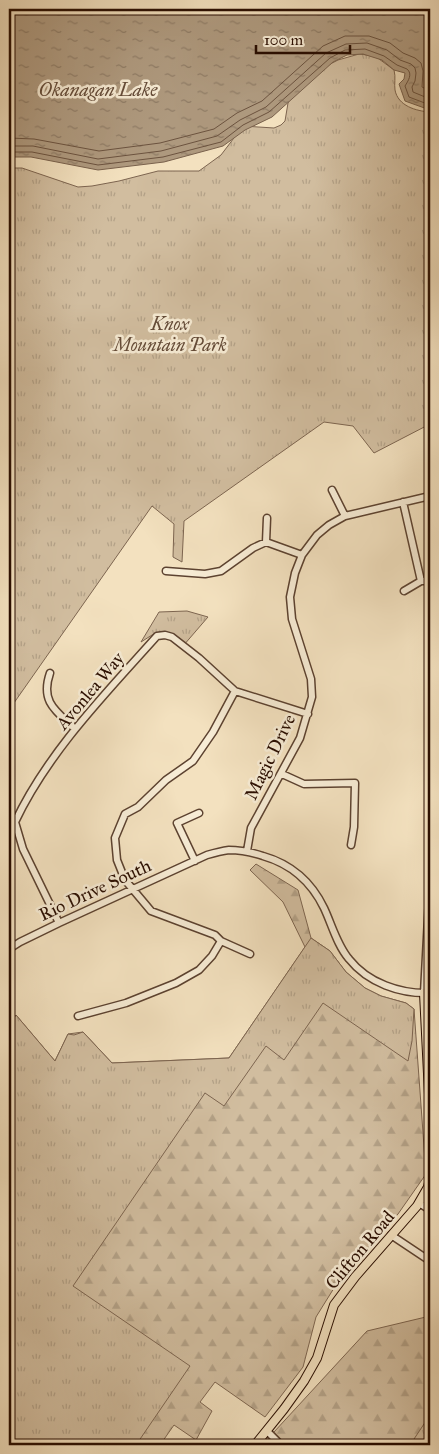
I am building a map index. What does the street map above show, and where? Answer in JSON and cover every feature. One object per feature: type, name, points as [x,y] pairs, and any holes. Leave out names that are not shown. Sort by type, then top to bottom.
[{"type":"main road","points":[[427,993],[430,1114]]},
{"type":"main road","name":"Clifton Road","points":[[255,1445],[304,1381],[317,1358],[334,1305],[354,1277],[419,1203],[428,1187],[430,1178]]},
{"type":"street","points":[[332,490],[345,516]]},
{"type":"street","name":"Magic Drive","points":[[247,851],[251,828],[300,738],[312,697],[311,679],[292,619],[290,597],[295,572],[302,555],[317,535],[329,525],[345,516],[430,496]]},
{"type":"street","points":[[403,502],[421,581]]},
{"type":"street","points":[[266,542],[267,518]]},
{"type":"street","points":[[166,571],[205,574],[220,571],[253,548],[266,542],[302,555]]},
{"type":"street","points":[[404,591],[421,581],[430,581]]},
{"type":"street","name":"Avonlea Way","points":[[59,923],[12,823],[26,799],[75,729],[157,636],[172,637],[199,658],[235,691],[308,714]]},
{"type":"street","points":[[50,673],[46,696],[55,710],[75,729]]},
{"type":"street","points":[[235,691],[213,732],[193,761],[166,780],[138,807],[125,814],[115,838],[117,860],[125,880],[131,890],[151,911],[215,935],[221,941],[250,954]]},
{"type":"street","points":[[282,774],[304,784],[355,783],[354,827],[351,845]]},
{"type":"street","points":[[195,861],[177,823],[199,813]]},
{"type":"street","name":"Rio Drive South","points":[[9,950],[20,942],[59,923],[207,855],[228,850],[247,851],[274,859],[287,865],[302,876],[313,889],[323,907],[340,946],[348,959],[361,972],[379,983],[395,989],[427,993]]},
{"type":"street","points":[[427,993],[430,880]]},
{"type":"street","points":[[78,1016],[126,1002],[176,983],[199,970],[212,956],[221,941]]},
{"type":"street","points":[[419,1203],[430,1210]]},
{"type":"street","points":[[391,1235],[430,1262]]},
{"type":"street","points":[[267,1431],[281,1445]]},
{"type":"green space","name":"Knox Mountain Park","points":[[359,54],[375,56],[394,70],[395,90],[404,104],[414,109],[430,112],[430,424],[374,453],[353,426],[324,422],[184,521],[182,562],[173,557],[174,524],[152,506],[9,710],[9,168],[22,168],[78,187],[119,181],[158,171],[199,171],[221,155],[243,126],[274,128],[281,125],[285,121],[291,96],[311,74],[338,60]]},
{"type":"green space","points":[[187,611],[208,617],[183,646],[163,633],[152,635],[141,642],[159,612]]},
{"type":"green space","points":[[256,864],[298,890],[311,938],[330,951],[346,972],[365,988],[381,996],[406,1003],[414,1009],[426,1174],[398,1214],[339,1280],[316,1317],[303,1367],[265,1417],[215,1382],[200,1402],[212,1411],[196,1440],[174,1425],[160,1445],[9,1445],[9,1026],[16,1015],[55,1061],[68,1034],[83,1032],[112,1063],[229,1058],[305,947],[283,902],[250,870]]},
{"type":"green space","points":[[311,938],[330,951],[346,972],[365,988],[381,996],[406,1003],[414,1009],[412,1041],[408,1061],[323,1003],[284,1060],[266,1046],[224,1106],[205,1093],[73,1286],[190,1366],[136,1445],[9,1445],[9,1026],[16,1015],[55,1061],[68,1034],[74,1035],[83,1032],[112,1063],[229,1058]]},
{"type":"green space","points":[[430,1316],[430,1445],[262,1445],[367,1331]]},
{"type":"green space","points":[[430,1415],[430,1445],[410,1445]]},
{"type":"water","name":"Okanagan Lake","points":[[9,9],[430,9],[430,110],[405,101],[399,84],[404,79],[405,73],[394,70],[382,60],[363,54],[347,55],[333,62],[272,117],[245,130],[223,146],[164,162],[98,170],[31,157],[9,157]]}]
